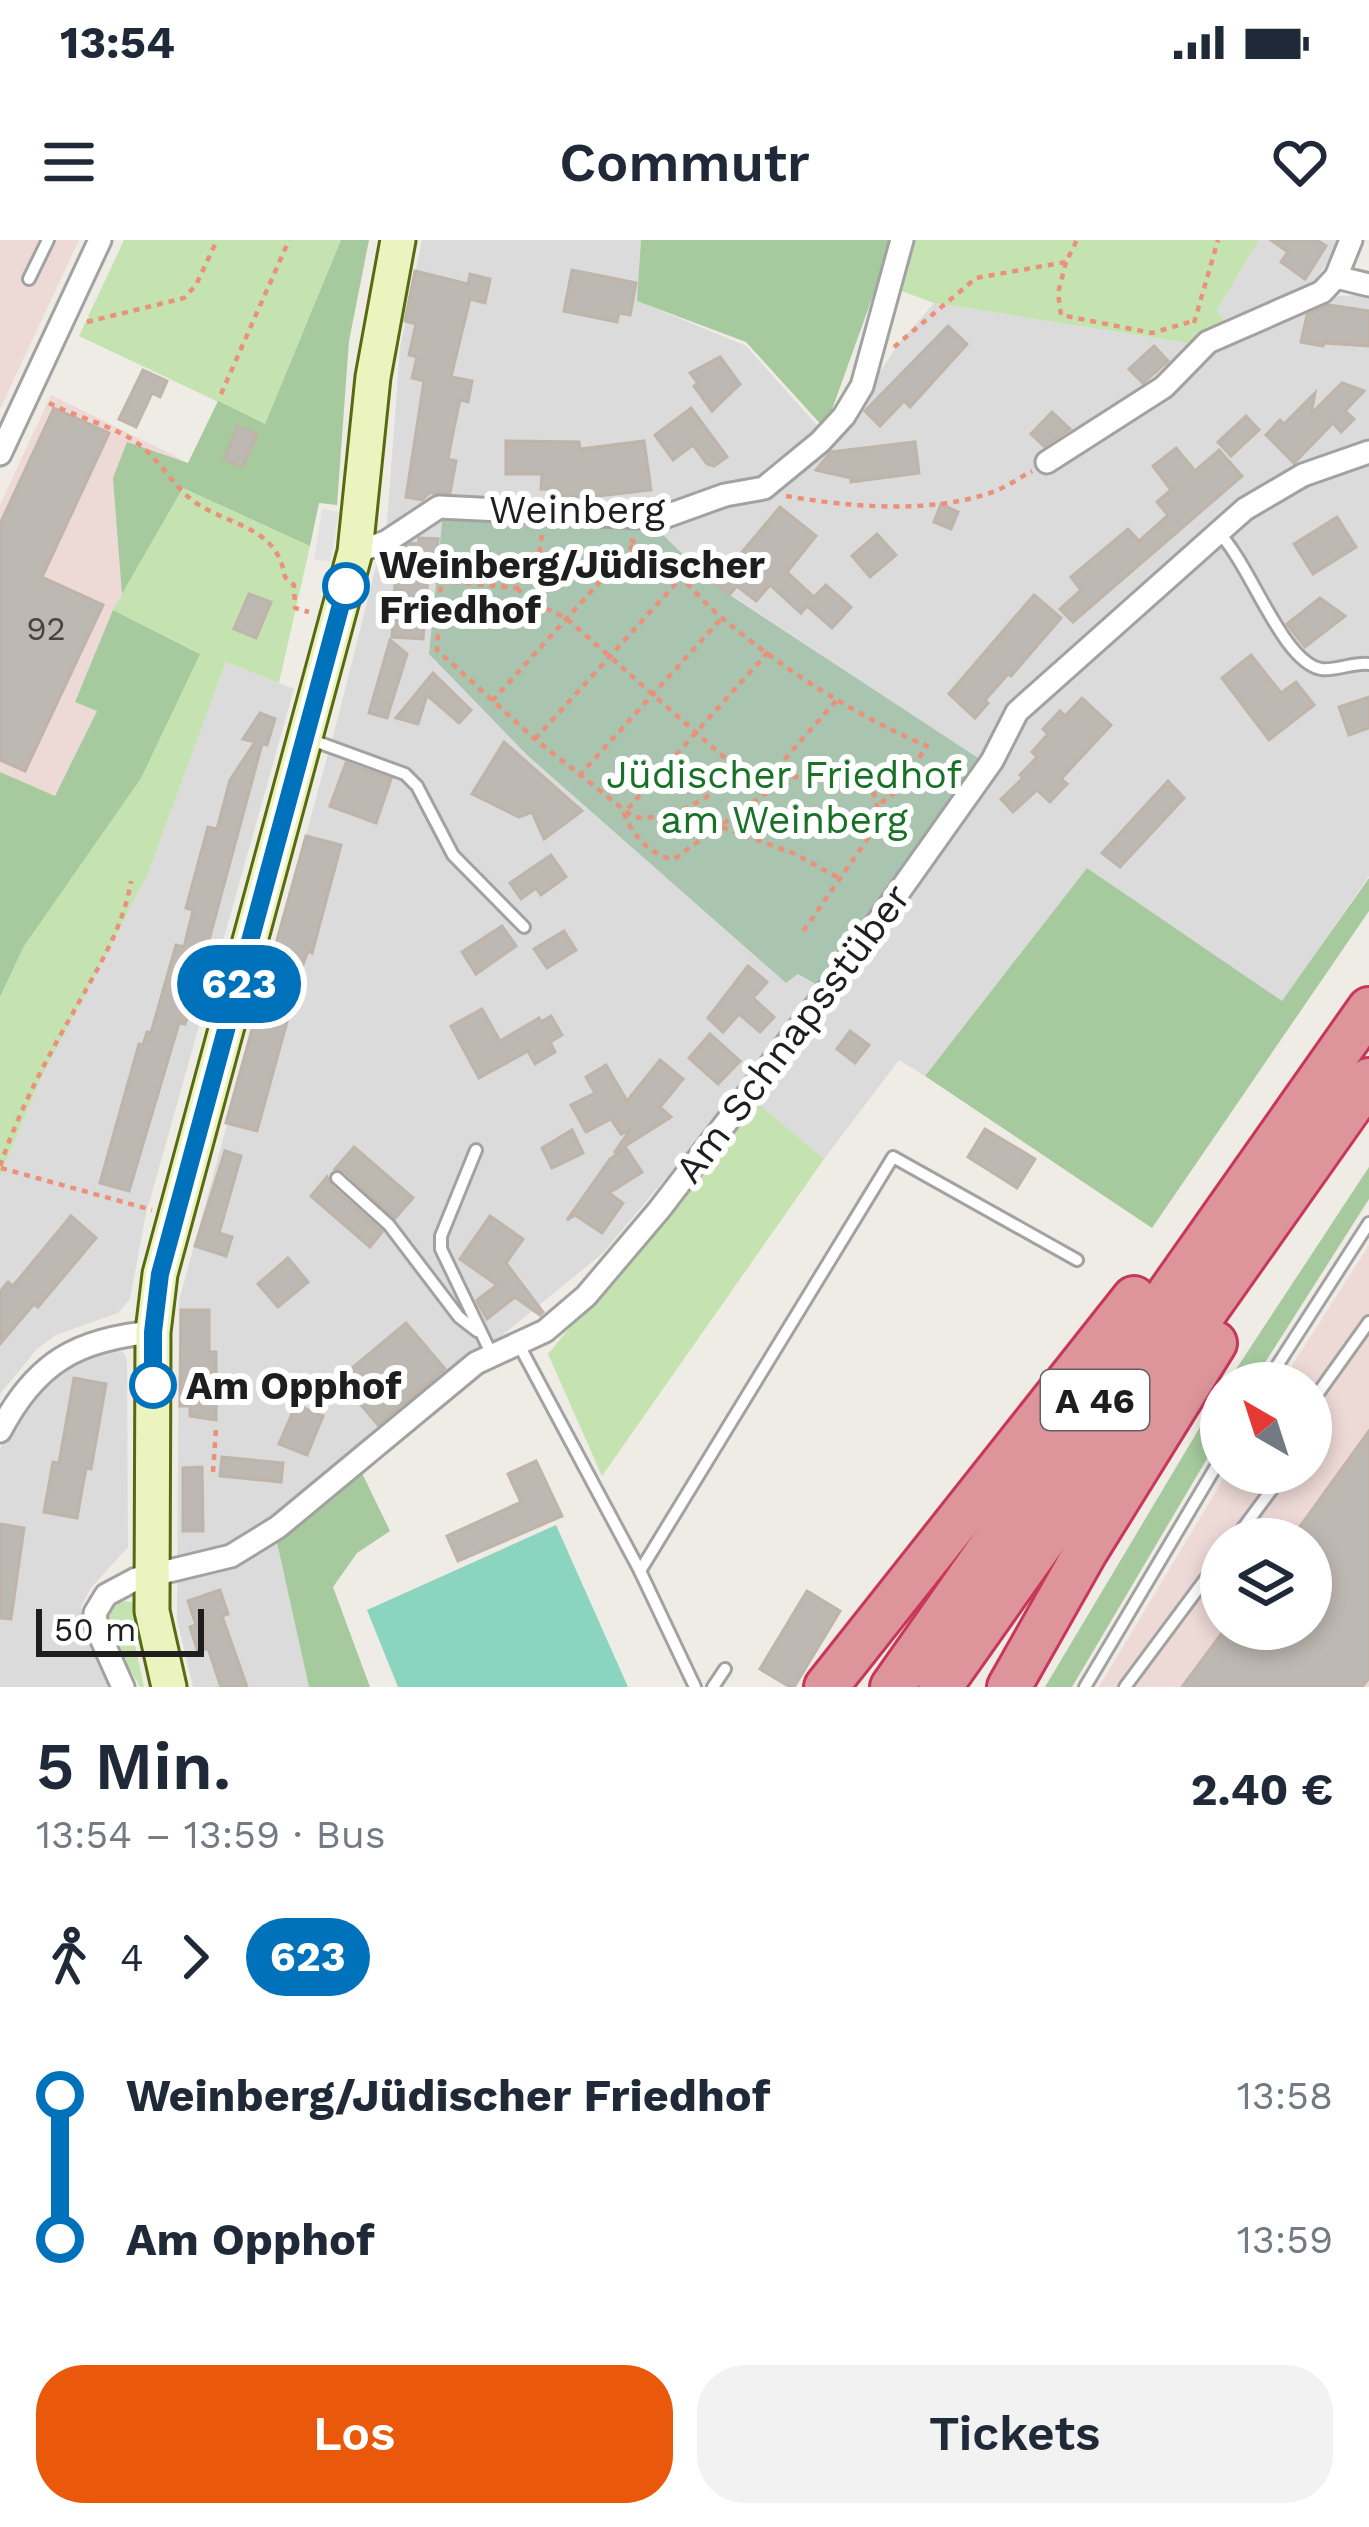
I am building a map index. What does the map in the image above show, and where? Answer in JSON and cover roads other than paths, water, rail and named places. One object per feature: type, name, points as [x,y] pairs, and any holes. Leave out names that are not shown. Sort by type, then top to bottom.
[{"type":"highway","name":"A 46","points":[[940,1687],[1315,1122],[1369,1009]]},
{"type":"highway","name":"A 46","points":[[892,1687],[1315,1122],[1369,1080]]},
{"type":"highway","points":[[826,1687],[1165,1257],[1315,1122]]},
{"type":"highway","points":[[1009,1687],[1086,1551],[1233,1314],[1315,1122]]},
{"type":"street","points":[[0,454],[100,240]]},
{"type":"street","points":[[170,1687],[152,1611],[153,1332],[160,1274],[355,552],[374,377],[398,240]]},
{"type":"street","name":"Weinberg","points":[[355,552],[386,542],[439,507],[661,518],[724,495],[764,488],[844,416],[872,358],[902,240]]},
{"type":"street","points":[[1047,463],[1164,386],[1208,342],[1322,292],[1336,277],[1351,240]]},
{"type":"street","points":[[1336,277],[1369,285]]},
{"type":"street","name":"Am Schnapsstüber","points":[[123,1687],[108,1659],[95,1613],[106,1594],[122,1584],[231,1556],[278,1527],[476,1363],[545,1331],[586,1296],[845,968],[992,761],[1017,712],[1217,531],[1271,490],[1369,452]]},
{"type":"street","points":[[0,1431],[40,1374],[60,1357],[84,1344],[153,1332]]},
{"type":"lane","points":[[28,279],[48,240]]},
{"type":"lane","points":[[1217,531],[1259,590],[1292,654],[1321,669],[1369,664]]},
{"type":"lane","points":[[306,738],[405,774],[417,786],[453,855],[524,927]]},
{"type":"lane","points":[[476,1150],[441,1236],[441,1249],[476,1318],[477,1331]]},
{"type":"lane","points":[[640,1571],[892,1156],[1077,1260]]},
{"type":"lane","points":[[337,1178],[389,1226],[459,1317],[477,1331],[492,1356]]},
{"type":"lane","points":[[1280,1362],[1369,1223]]},
{"type":"lane","points":[[1332,1374],[1369,1322]]},
{"type":"lane","points":[[518,1345],[640,1571],[695,1687]]},
{"type":"lane","points":[[1085,1687],[1200,1493]]},
{"type":"lane","points":[[1126,1687],[1200,1587]]},
{"type":"lane","points":[[713,1687],[725,1669]]},
{"type":"place","name":"Weinberg/Jüdischer Friedhof","points":[[346,586]]},
{"type":"place","name":"Am Opphof","points":[[153,1385]]},
{"type":"park label","name":"Jüdischer Friedhof am Weinberg","points":[[784,796]]}]
